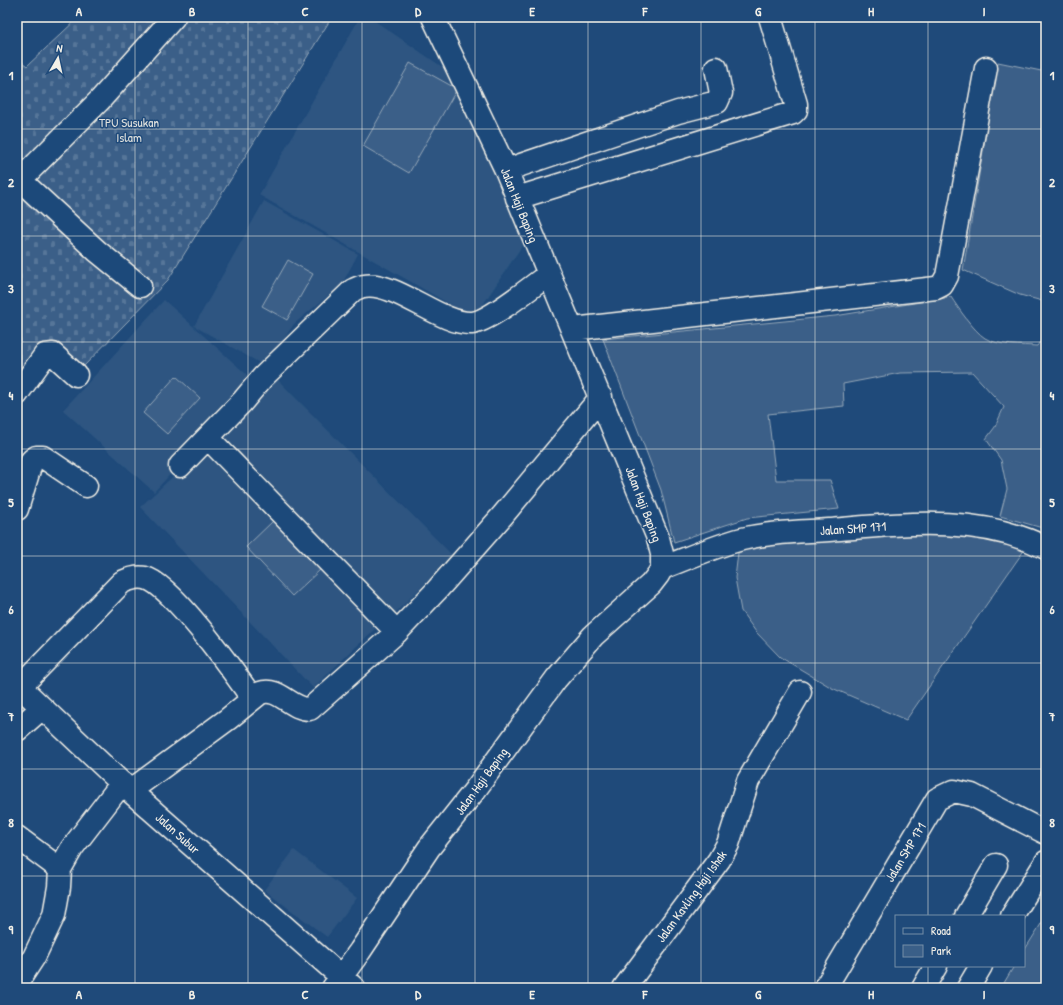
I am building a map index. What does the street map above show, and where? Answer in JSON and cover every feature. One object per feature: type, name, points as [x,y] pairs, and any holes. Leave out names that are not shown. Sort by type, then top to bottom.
[{"type":"street","points":[[140,286],[97,251],[19,182],[100,100],[174,17]]},
{"type":"street","name":"Jalan Haji Baping","points":[[343,985],[429,848],[475,790],[556,679],[593,636],[651,584],[662,568],[662,554],[658,538],[573,329],[506,170],[433,17]]},
{"type":"street","points":[[517,198],[793,113],[796,110],[796,104],[770,17]]},
{"type":"street","points":[[506,170],[678,112],[717,102],[721,93],[716,68]]},
{"type":"street","points":[[573,329],[936,288],[942,285],[947,276],[986,68]]},
{"type":"street","points":[[180,466],[208,438],[263,377],[353,290],[364,286],[379,286],[457,321],[472,323],[488,316],[549,274]]},
{"type":"street","points":[[17,394],[45,355],[53,354],[76,375]]},
{"type":"street","points":[[17,983],[34,957],[54,915],[59,887],[60,870],[72,848],[126,787],[228,719],[252,698],[266,691],[274,692],[298,707],[310,708],[397,632],[499,520],[601,397]]},
{"type":"street","points":[[208,438],[397,632]]},
{"type":"street","points":[[17,510],[32,460],[36,457],[43,457],[86,486]]},
{"type":"street","name":"Jalan SMP 171","points":[[662,568],[741,539],[774,532],[900,525],[944,524],[978,527],[1013,535],[1046,548]]},
{"type":"street","points":[[19,685],[122,582],[131,578],[146,578],[161,586],[198,626],[252,698]]},
{"type":"street","name":"Jalan Subur","points":[[19,685],[126,787],[343,985]]},
{"type":"street","name":"Jalan Kavling Haji Ishak","points":[[624,988],[719,860],[728,844],[748,781],[800,692]]},
{"type":"street","points":[[17,730],[42,708]]},
{"type":"street","name":"Jalan SMP 171","points":[[825,988],[936,799],[954,791],[972,795],[1046,833]]},
{"type":"street","points":[[17,837],[60,870]]},
{"type":"street","points":[[1013,915],[1046,862]]},
{"type":"street","points":[[967,915],[996,865]]},
{"type":"street","points":[[923,988],[935,967]]},
{"type":"street","points":[[968,988],[980,967]]},
{"type":"shaded area","points":[[360,17],[369,17],[460,79],[524,243],[474,318],[259,195]]},
{"type":"shaded area","points":[[264,201],[358,254],[342,284],[294,324],[265,366],[194,326]]},
{"type":"shaded area","points":[[164,300],[255,382],[154,492],[63,410]]},
{"type":"shaded area","points":[[274,376],[453,556],[390,618],[211,437]]},
{"type":"shaded area","points":[[209,443],[381,623],[313,688],[140,507]]},
{"type":"shaded area","points":[[294,850],[357,898],[327,937],[264,890]]},
{"type":"green space","name":"TPU Susukan Islam","points":[[79,17],[332,17],[168,280],[80,370],[55,349],[17,400],[17,58],[27,66]]},
{"type":"green space","points":[[998,62],[1046,72],[1046,302],[1020,295],[963,270]]},
{"type":"green space","points":[[410,63],[457,89],[409,173],[363,146]]},
{"type":"green space","points":[[288,260],[313,274],[287,320],[262,306]]},
{"type":"green space","points":[[951,297],[971,325],[981,335],[990,341],[1010,345],[1037,346],[1046,334],[1046,529],[1000,516],[1007,489],[1001,460],[986,439],[995,427],[1004,407],[972,372],[900,373],[843,384],[844,406],[768,414],[776,480],[830,480],[839,509],[747,518],[674,542],[661,490],[603,339],[835,316]]},
{"type":"green space","points":[[176,376],[200,398],[167,434],[143,413]]},
{"type":"green space","points":[[274,520],[321,569],[292,596],[246,547]]},
{"type":"green space","points":[[909,531],[975,537],[1025,549],[906,720],[832,688],[780,657],[756,632],[741,611],[735,578],[738,553],[763,543],[841,540]]},
{"type":"green space","points":[[1046,916],[1046,988],[1001,988],[1013,967],[1025,967],[1025,949]]}]
